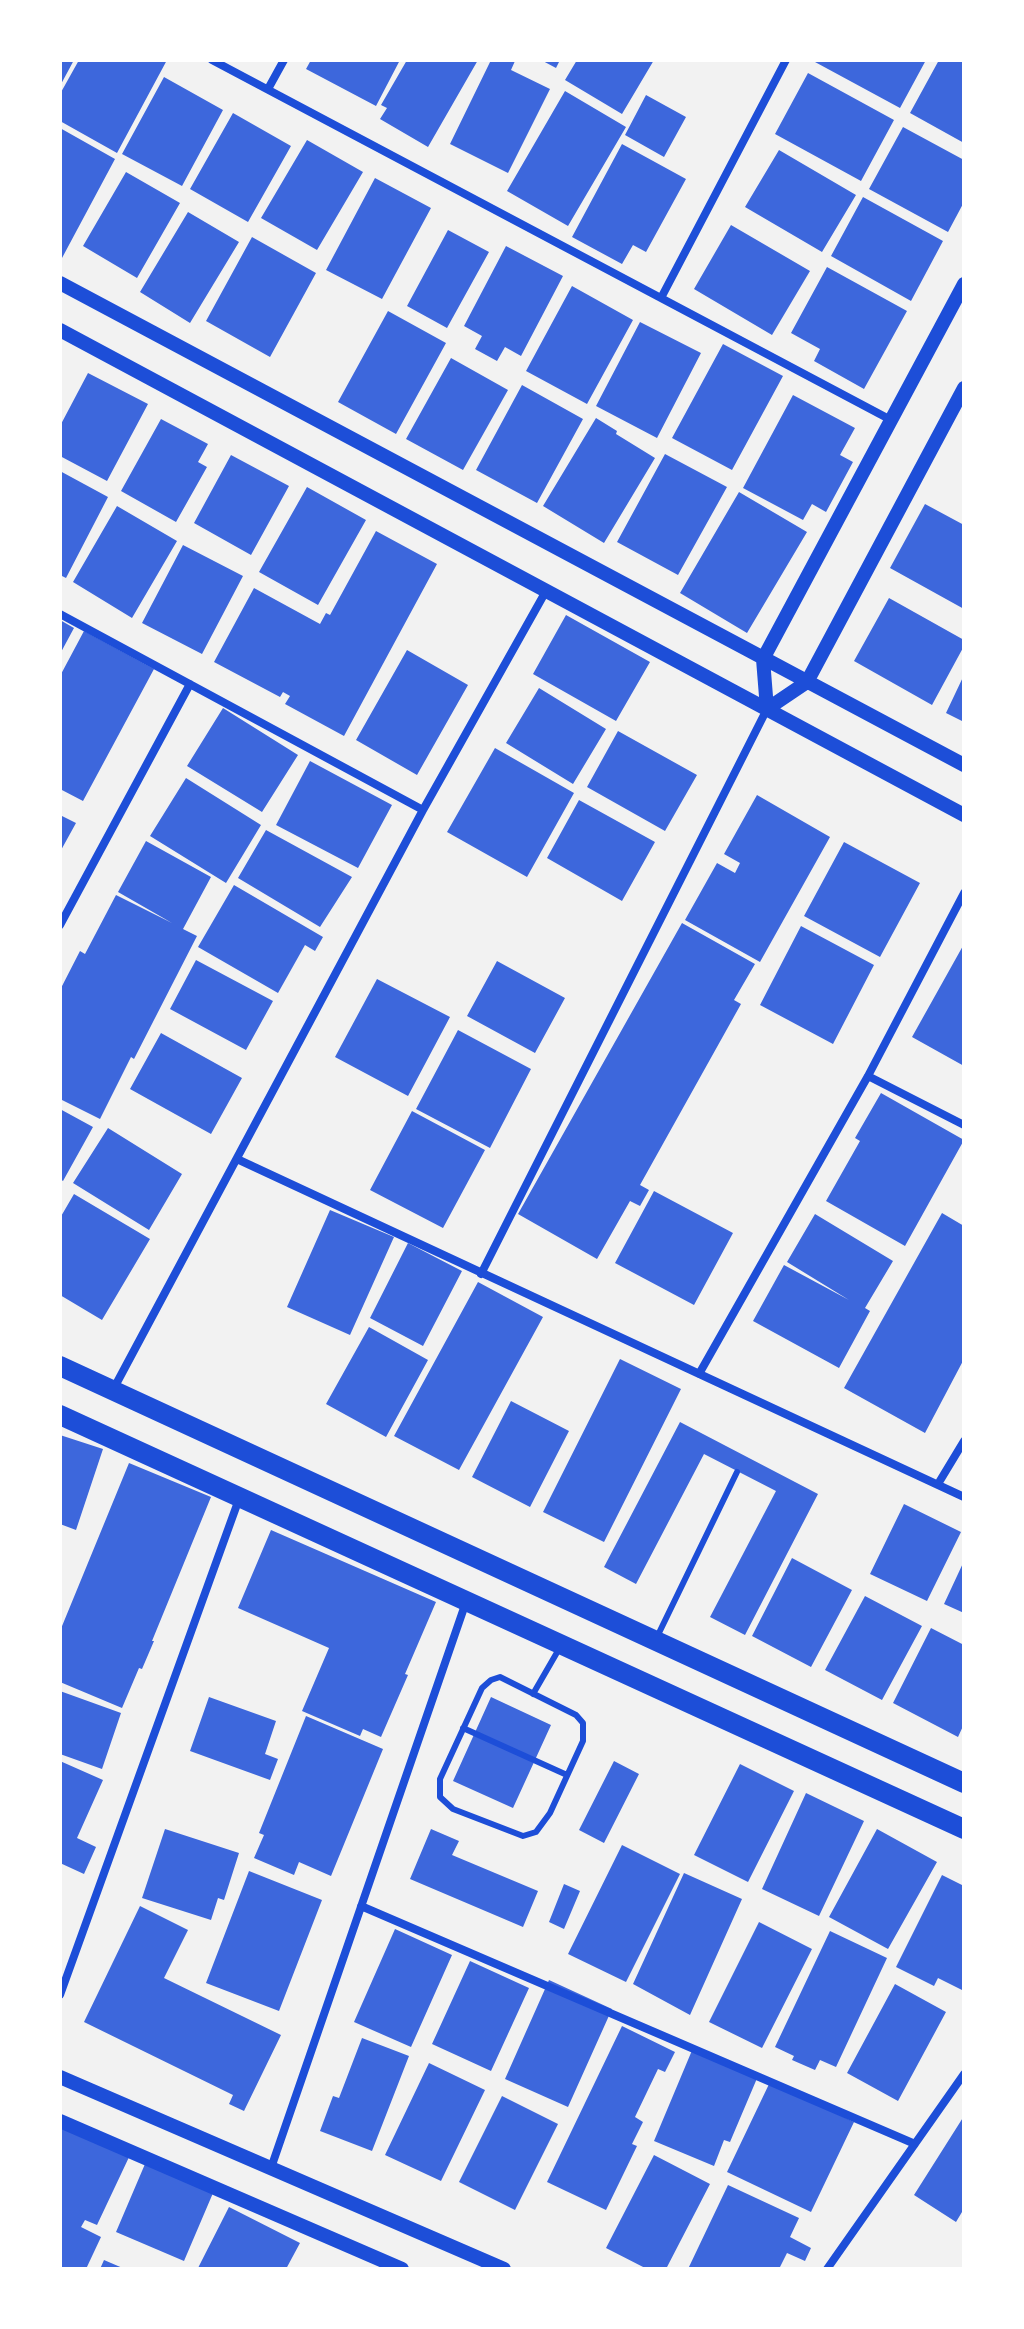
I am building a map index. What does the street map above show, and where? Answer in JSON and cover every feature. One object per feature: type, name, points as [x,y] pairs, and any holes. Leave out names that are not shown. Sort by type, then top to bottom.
[{"type":"main road","points":[[60,1366],[964,1783]]},
{"type":"main road","points":[[60,1415],[964,1829]]},
{"type":"street","points":[[212,60],[891,420]]},
{"type":"street","points":[[268,89],[284,60]]},
{"type":"street","points":[[661,298],[786,60]]},
{"type":"street","points":[[60,283],[964,765]]},
{"type":"street","points":[[767,709],[763,659],[964,284]]},
{"type":"street","points":[[60,330],[964,815]]},
{"type":"street","points":[[481,1274],[767,709],[807,682],[964,388]]},
{"type":"street","points":[[113,1390],[423,810],[546,591]]},
{"type":"street","points":[[60,614],[423,810]]},
{"type":"street","points":[[60,925],[190,684]]},
{"type":"street","points":[[699,1374],[868,1076],[964,893]]},
{"type":"street","points":[[868,1076],[964,1125]]},
{"type":"street","points":[[237,1159],[964,1497]]},
{"type":"street","points":[[938,1484],[964,1441]]},
{"type":"street","points":[[60,1995],[240,1497]]},
{"type":"street","points":[[271,2168],[466,1601]]},
{"type":"street","points":[[361,1906],[915,2144]]},
{"type":"street","points":[[827,2269],[964,2074]]},
{"type":"street","points":[[60,2077],[504,2269]]},
{"type":"street","points":[[60,2121],[402,2269]]},
{"type":"lane","points":[[656,1641],[737,1472]]},
{"type":"lane","points":[[533,1694],[561,1646]]},
{"type":"lane","points":[[500,1677],[576,1715],[583,1723],[583,1741],[550,1813],[536,1832],[523,1836],[453,1809],[440,1797],[440,1779],[463,1728],[482,1688],[500,1677]]},
{"type":"lane","points":[[463,1728],[567,1775]]},
{"type":"building","points":[[60,60],[74,60],[60,86]]},
{"type":"building","points":[[79,60],[167,60],[117,153],[60,121],[60,94]]},
{"type":"building","points":[[311,60],[400,60],[376,106],[306,69]]},
{"type":"building","points":[[407,60],[478,60],[428,147],[380,119],[387,108],[381,105]]},
{"type":"building","points":[[491,60],[513,60],[511,70],[550,89],[508,173],[450,144]]},
{"type":"building","points":[[541,60],[560,60],[556,68]]},
{"type":"building","points":[[577,60],[654,60],[622,114],[565,80]]},
{"type":"building","points":[[816,60],[926,60],[900,108]]},
{"type":"building","points":[[939,60],[964,62],[964,143],[910,113]]},
{"type":"building","points":[[808,73],[894,120],[861,181],[775,134]]},
{"type":"building","points":[[164,77],[223,110],[182,186],[122,154]]},
{"type":"building","points":[[565,91],[626,127],[568,226],[507,191]]},
{"type":"building","points":[[646,95],[686,117],[664,157],[625,135]]},
{"type":"building","points":[[233,113],[291,146],[248,222],[190,189]]},
{"type":"building","points":[[903,127],[964,160],[964,202],[948,232],[869,189]]},
{"type":"building","points":[[60,128],[115,159],[62,258],[60,257]]},
{"type":"building","points":[[307,140],[363,172],[317,250],[261,218]]},
{"type":"building","points":[[622,144],[686,179],[646,252],[633,245],[622,264],[572,237]]},
{"type":"building","points":[[779,150],[856,195],[822,252],[745,207]]},
{"type":"building","points":[[126,172],[180,203],[137,278],[83,246]]},
{"type":"building","points":[[375,178],[431,208],[382,299],[326,270]]},
{"type":"building","points":[[863,197],[943,241],[911,301],[831,256]]},
{"type":"building","points":[[188,212],[239,242],[190,323],[140,292]]},
{"type":"building","points":[[731,225],[810,271],[772,335],[694,289]]},
{"type":"building","points":[[448,230],[489,252],[447,328],[407,306]]},
{"type":"building","points":[[252,237],[316,273],[270,357],[206,321]]},
{"type":"building","points":[[506,246],[563,276],[521,356],[505,347],[497,361],[475,349],[482,336],[464,326]]},
{"type":"building","points":[[827,267],[907,311],[864,389],[814,361],[820,349],[791,333]]},
{"type":"building","points":[[572,286],[633,320],[587,404],[526,371]]},
{"type":"building","points":[[388,311],[446,343],[396,434],[338,402]]},
{"type":"building","points":[[640,322],[701,353],[657,438],[596,406]]},
{"type":"building","points":[[723,344],[783,376],[732,470],[672,438]]},
{"type":"building","points":[[451,358],[508,390],[463,470],[406,439]]},
{"type":"building","points":[[88,373],[148,404],[107,481],[60,456],[60,426]]},
{"type":"building","points":[[522,385],[583,419],[537,503],[476,470]]},
{"type":"building","points":[[793,395],[855,428],[840,455],[853,462],[826,512],[812,504],[803,520],[743,488]]},
{"type":"building","points":[[596,418],[655,458],[604,543],[543,506]]},
{"type":"building","points":[[161,419],[208,444],[198,462],[207,467],[176,522],[121,491]]},
{"type":"building","points":[[665,454],[727,487],[678,575],[617,542]]},
{"type":"building","points":[[231,455],[289,486],[251,555],[194,523]]},
{"type":"building","points":[[60,471],[108,497],[66,578],[60,575]]},
{"type":"building","points":[[307,487],[366,520],[318,605],[259,572]]},
{"type":"building","points":[[739,492],[807,532],[747,633],[680,593]]},
{"type":"building","points":[[925,504],[964,525],[964,609],[890,568]]},
{"type":"building","points":[[117,506],[177,541],[132,618],[73,582]]},
{"type":"building","points":[[376,531],[437,564],[344,736],[285,704],[290,696],[283,692],[280,697],[214,662],[254,588],[320,624],[326,613],[330,615]]},
{"type":"building","points":[[183,545],[243,576],[202,654],[142,623]]},
{"type":"building","points":[[889,598],[964,640],[964,646],[932,705],[854,661]]},
{"type":"building","points":[[566,615],[650,662],[616,721],[533,674]]},
{"type":"building","points":[[60,620],[74,628],[60,654]]},
{"type":"building","points":[[84,631],[154,669],[83,801],[60,789],[60,676]]},
{"type":"building","points":[[407,650],[468,685],[417,775],[356,740]]},
{"type":"building","points":[[964,675],[964,722],[946,713]]},
{"type":"building","points":[[539,688],[606,729],[573,784],[506,743]]},
{"type":"building","points":[[223,708],[298,755],[262,812],[187,766]]},
{"type":"building","points":[[618,731],[697,775],[665,831],[587,787]]},
{"type":"building","points":[[495,748],[574,793],[527,877],[447,832]]},
{"type":"building","points":[[310,761],[392,805],[358,868],[276,825]]},
{"type":"building","points":[[186,778],[261,825],[226,883],[150,836]]},
{"type":"building","points":[[757,795],[830,837],[760,962],[685,920],[717,863],[735,873],[740,863],[724,854]]},
{"type":"building","points":[[579,800],[655,842],[622,901],[547,858]]},
{"type":"building","points":[[60,815],[76,823],[60,852]]},
{"type":"building","points":[[266,830],[352,877],[320,927],[238,878]]},
{"type":"building","points":[[146,841],[211,877],[183,929],[197,936],[100,1119],[60,1099],[60,990],[80,951],[85,954],[116,895],[172,923],[118,892]]},
{"type":"building","points":[[844,842],[920,883],[880,957],[804,916]]},
{"type":"building","points":[[234,885],[323,937],[315,951],[305,945],[278,993],[198,947]]},
{"type":"building","points":[[682,923],[755,964],[734,1000],[741,1004],[640,1185],[649,1190],[640,1206],[630,1201],[597,1259],[518,1214]]},
{"type":"building","points":[[801,926],[874,965],[833,1044],[760,1005]]},
{"type":"building","points":[[964,944],[964,1066],[912,1037]]},
{"type":"building","points":[[196,960],[273,1001],[246,1050],[170,1009]]},
{"type":"building","points":[[497,961],[565,998],[535,1053],[467,1016]]},
{"type":"building","points":[[377,979],[450,1017],[408,1096],[335,1057]]},
{"type":"building","points":[[458,1030],[531,1069],[490,1148],[416,1109]]},
{"type":"building","points":[[161,1033],[242,1078],[211,1134],[130,1089]]},
{"type":"building","points":[[881,1093],[964,1140],[905,1246],[826,1201],[860,1141],[855,1138]]},
{"type":"building","points":[[60,1109],[93,1127],[63,1181],[60,1179]]},
{"type":"building","points":[[412,1111],[485,1150],[443,1228],[370,1190]]},
{"type":"building","points":[[108,1128],[182,1174],[149,1230],[73,1183]]},
{"type":"building","points":[[654,1191],[733,1233],[694,1305],[615,1263]]},
{"type":"building","points":[[74,1194],[150,1239],[102,1320],[60,1295],[60,1218]]},
{"type":"building","points":[[330,1210],[394,1237],[350,1335],[287,1307]]},
{"type":"building","points":[[942,1213],[964,1226],[964,1359],[925,1433],[844,1388]]},
{"type":"building","points":[[815,1214],[893,1261],[865,1308],[870,1311],[839,1368],[753,1321],[784,1265],[849,1300],[787,1262]]},
{"type":"building","points":[[408,1243],[462,1271],[423,1346],[370,1318]]},
{"type":"building","points":[[478,1282],[543,1317],[459,1470],[394,1436]]},
{"type":"building","points":[[369,1327],[428,1360],[386,1437],[326,1404]]},
{"type":"building","points":[[620,1359],[681,1389],[604,1542],[543,1512]]},
{"type":"building","points":[[511,1401],[569,1431],[530,1507],[472,1477]]},
{"type":"building","points":[[680,1422],[818,1494],[745,1635],[710,1617],[776,1491],[704,1454],[636,1584],[604,1567]]},
{"type":"building","points":[[60,1435],[103,1449],[76,1530],[60,1524]]},
{"type":"building","points":[[129,1463],[211,1497],[154,1641],[122,1708],[60,1682],[60,1631]]},
{"type":"building","points":[[904,1504],[961,1532],[927,1601],[870,1574]]},
{"type":"building","points":[[271,1530],[436,1602],[381,1737],[363,1729],[360,1736],[302,1711],[329,1648],[238,1608]]},
{"type":"building","points":[[792,1558],[852,1590],[811,1667],[752,1636]]},
{"type":"building","points":[[964,1561],[964,1613],[944,1604]]},
{"type":"building","points":[[865,1596],[922,1626],[882,1700],[825,1670]]},
{"type":"building","points":[[931,1628],[964,1645],[964,1724],[958,1737],[893,1703]]},
{"type":"building","points":[[60,1691],[121,1713],[102,1769],[60,1754]]},
{"type":"building","points":[[209,1697],[276,1721],[265,1754],[278,1759],[270,1780],[190,1751]]},
{"type":"building","points":[[491,1697],[551,1725],[513,1808],[453,1781]]},
{"type":"building","points":[[306,1716],[383,1749],[331,1876],[299,1862],[294,1875],[254,1858],[264,1835],[259,1833]]},
{"type":"building","points":[[60,1761],[103,1780],[77,1838],[96,1847],[84,1874],[60,1863]]},
{"type":"building","points":[[614,1761],[639,1774],[604,1843],[579,1830]]},
{"type":"building","points":[[740,1764],[794,1791],[748,1882],[694,1855]]},
{"type":"building","points":[[806,1793],[864,1821],[819,1916],[762,1889]]},
{"type":"building","points":[[165,1829],[239,1853],[224,1900],[218,1898],[211,1920],[142,1898]]},
{"type":"building","points":[[431,1829],[459,1841],[452,1855],[538,1891],[523,1927],[410,1879]]},
{"type":"building","points":[[877,1829],[937,1862],[888,1949],[829,1917]]},
{"type":"building","points":[[622,1845],[680,1874],[626,1982],[568,1954]]},
{"type":"building","points":[[249,1871],[322,1900],[279,2011],[206,1983]]},
{"type":"building","points":[[684,1873],[742,1899],[690,2015],[633,1984]]},
{"type":"building","points":[[942,1875],[964,1886],[964,1991],[938,1978],[934,1986],[896,1967]]},
{"type":"building","points":[[564,1884],[580,1891],[564,1929],[549,1922]]},
{"type":"building","points":[[140,1906],[188,1930],[164,1978],[281,2035],[244,2111],[229,2104],[233,2095],[84,2022]]},
{"type":"building","points":[[759,1922],[812,1949],[762,2048],[709,2022]]},
{"type":"building","points":[[395,1929],[452,1955],[411,2047],[354,2022]]},
{"type":"building","points":[[830,1931],[887,1958],[836,2067],[820,2060],[815,2070],[792,2060],[794,2056],[775,2047]]},
{"type":"building","points":[[470,1961],[529,1988],[491,2071],[432,2044]]},
{"type":"building","points":[[549,1980],[612,2009],[568,2107],[505,2079]]},
{"type":"building","points":[[895,1984],[946,2012],[898,2101],[847,2073]]},
{"type":"building","points":[[622,2026],[675,2052],[665,2072],[658,2069],[635,2117],[643,2122],[632,2144],[637,2146],[606,2210],[547,2182]]},
{"type":"building","points":[[362,2038],[409,2056],[372,2151],[320,2131],[333,2096],[339,2098]]},
{"type":"building","points":[[693,2048],[758,2076],[730,2142],[724,2140],[714,2166],[654,2141]]},
{"type":"building","points":[[429,2063],[485,2090],[441,2181],[385,2155]]},
{"type":"building","points":[[770,2082],[854,2122],[811,2212],[727,2172]]},
{"type":"building","points":[[502,2096],[558,2124],[515,2210],[459,2182]]},
{"type":"building","points":[[964,2116],[964,2214],[962,2212],[956,2222],[914,2195]]},
{"type":"building","points":[[60,2123],[130,2155],[97,2225],[85,2220],[81,2227],[101,2237],[86,2269],[60,2269]]},
{"type":"building","points":[[654,2155],[710,2184],[666,2269],[647,2269],[606,2248]]},
{"type":"building","points":[[145,2164],[213,2193],[184,2261],[116,2232]]},
{"type":"building","points":[[728,2185],[799,2218],[790,2237],[811,2248],[805,2261],[787,2253],[779,2269],[688,2269]]},
{"type":"building","points":[[229,2207],[300,2243],[286,2269],[198,2268]]},
{"type":"building","points":[[104,2260],[125,2269],[100,2269]]}]
